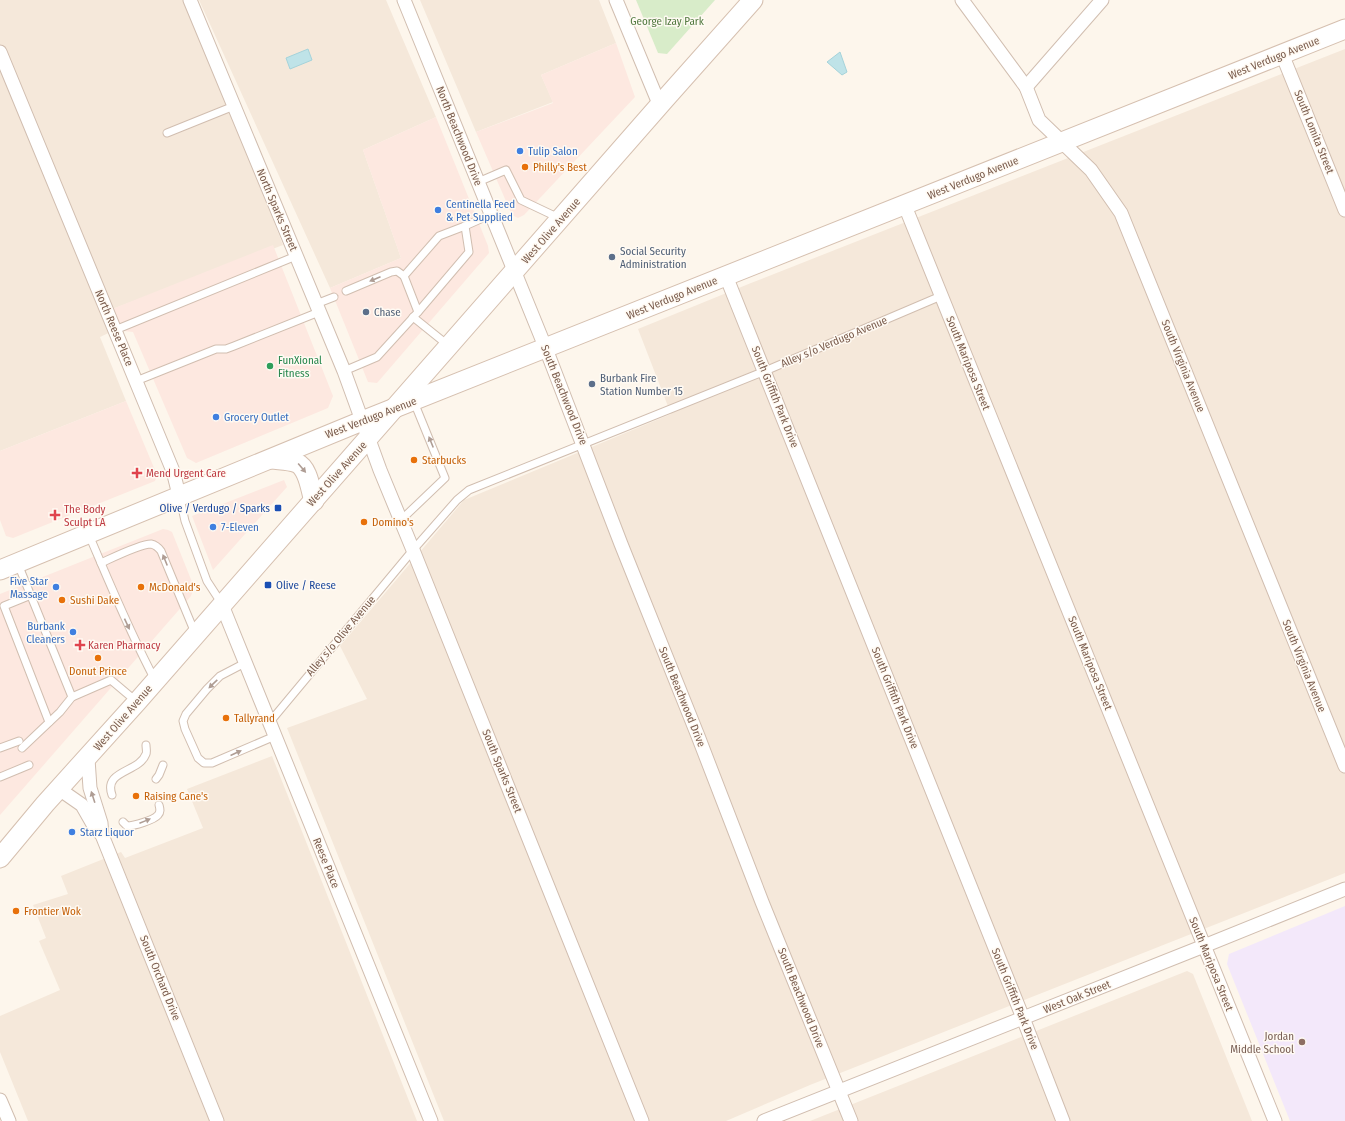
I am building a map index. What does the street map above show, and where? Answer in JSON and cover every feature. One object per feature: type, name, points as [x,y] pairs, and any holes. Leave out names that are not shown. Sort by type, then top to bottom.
[{"type":"main road","name":"West Olive Avenue","points":[[0,858],[59,789],[88,759],[754,0]]},
{"type":"main road","name":"West Verdugo Avenue","points":[[0,570],[179,495],[362,421],[414,402],[1345,29]]},
{"type":"main road","points":[[270,459],[296,462],[303,467],[307,474],[314,501]]},
{"type":"street","name":"North Sparks Street","points":[[190,0],[344,371],[362,421]]},
{"type":"street","name":"North Beachwood Drive","points":[[404,0],[492,214],[514,272]]},
{"type":"street","points":[[616,0],[660,106]]},
{"type":"street","name":"South Virginia Avenue","points":[[962,0],[1026,87],[1039,120],[1091,170],[1121,213],[1345,766]]},
{"type":"street","points":[[1026,87],[1102,0]]},
{"type":"street","name":"North Reese Place","points":[[0,52],[173,471],[179,495]]},
{"type":"street","name":"South Lomita Street","points":[[1282,54],[1345,210]]},
{"type":"street","name":"South Mariposa Street","points":[[905,206],[1275,1121]]},
{"type":"street","name":"South Beachwood Drive","points":[[514,272],[584,445],[621,544],[698,736],[762,902],[851,1121]]},
{"type":"street","name":"South Griffith Park Drive","points":[[726,276],[1063,1121]]},
{"type":"street","name":"South Sparks Street","points":[[362,421],[400,520],[642,1121]]},
{"type":"street","name":"Reese Place","points":[[222,605],[431,1121]]},
{"type":"street","name":"South Orchard Drive","points":[[88,759],[90,788],[101,823],[102,835],[217,1121]]},
{"type":"street","name":"South Orchard Drive","points":[[59,789],[82,805],[94,826],[102,835]]},
{"type":"street","name":"West Oak Street","points":[[764,1121],[1345,889]]},
{"type":"street","points":[[0,1100],[9,1121]]},
{"type":"lane","points":[[167,133],[234,106]]},
{"type":"lane","points":[[478,182],[506,170],[521,200],[561,219]]},
{"type":"lane","points":[[404,276],[439,236],[492,214]]},
{"type":"lane","points":[[344,371],[377,357],[469,252],[465,226]]},
{"type":"lane","points":[[115,330],[296,256]]},
{"type":"lane","points":[[346,291],[391,272],[397,271],[404,276],[416,314],[449,346]]},
{"type":"lane","name":"Alley s/o Verdugo Avenue","points":[[413,550],[457,500],[469,490],[765,371],[941,296]]},
{"type":"lane","points":[[136,381],[216,349],[226,349],[234,346],[317,308],[334,297]]},
{"type":"lane","points":[[400,520],[446,478],[414,402]]},
{"type":"lane","name":"North Reese Place","points":[[179,495],[185,521],[207,581],[222,605]]},
{"type":"lane","points":[[88,533],[138,647],[156,680]]},
{"type":"lane","points":[[100,563],[150,544],[156,546],[161,551],[196,635]]},
{"type":"lane","name":"Alley s/o Olive Avenue","points":[[270,723],[413,550]]},
{"type":"lane","points":[[17,562],[72,697]]},
{"type":"lane","points":[[30,595],[2,607],[49,722]]},
{"type":"lane","points":[[245,663],[220,676],[207,689],[186,714],[183,721],[185,729],[198,758],[204,763],[212,763],[274,736]]},
{"type":"lane","points":[[0,748],[21,745],[60,712],[72,697],[111,680],[137,702]]},
{"type":"lane","points":[[112,795],[110,789],[114,778],[142,761],[147,753],[146,745]]},
{"type":"lane","points":[[0,777],[29,765]]},
{"type":"lane","points":[[156,779],[163,765]]},
{"type":"lane","points":[[123,822],[127,826],[133,826],[158,816],[160,811],[159,805]]},
{"type":"shaded area","points":[[0,0],[186,0],[283,245],[107,311],[115,330],[100,337],[126,401],[0,451]]},
{"type":"shaded area","points":[[199,0],[386,0],[436,117],[363,150],[401,258],[330,288]]},
{"type":"shaded area","points":[[420,0],[599,0],[616,43],[541,75],[553,102],[476,132]]},
{"type":"shaded area","points":[[616,43],[635,97],[524,215],[518,218],[512,215],[476,132],[553,103],[541,75]]},
{"type":"shaded area","points":[[1345,49],[1345,873],[810,1085],[726,1121],[444,1121],[287,728],[367,699],[340,646],[464,500],[671,414],[638,329]]},
{"type":"shaded area","points":[[436,117],[488,246],[489,253],[377,383],[368,382],[330,288],[401,258],[363,150]]},
{"type":"shaded area","points":[[273,245],[333,396],[328,408],[196,463],[187,458],[133,332],[115,330],[107,311]]},
{"type":"shaded area","points":[[126,401],[157,475],[155,481],[13,538],[6,536],[0,520],[0,451]]},
{"type":"shaded area","points":[[284,480],[287,487],[213,570],[192,516]]},
{"type":"shaded area","points":[[163,529],[172,532],[194,587],[191,596],[0,815],[0,594]]},
{"type":"shaded area","points":[[272,756],[417,1121],[28,1121],[0,1052],[0,1016],[60,990],[39,941],[46,938],[33,905],[68,894],[61,876],[121,852],[125,858],[203,828],[187,789]]},
{"type":"shaded area","name":"Jordan Middle School","points":[[1345,906],[1345,1121],[1290,1121],[1227,964],[1229,954]]},
{"type":"shaded area","points":[[1187,971],[1193,974],[1252,1121],[810,1121]]},
{"type":"green space","name":"George Izay Park","points":[[636,0],[715,0],[667,54],[658,53]]},
{"type":"water","points":[[308,49],[312,60],[290,69],[286,58]]},
{"type":"water","points":[[840,52],[847,72],[842,75],[827,62]]},
{"type":"place","name":"Tulip Salon","points":[[520,151]]},
{"type":"place","name":"Philly's Best","points":[[525,167]]},
{"type":"place","name":"Centinella Feed & Pet Supplied","points":[[438,210]]},
{"type":"place","name":"Social Security Administration","points":[[612,257]]},
{"type":"place","name":"Chase","points":[[366,312]]},
{"type":"place","name":"FunXional Fitness","points":[[270,366]]},
{"type":"place","name":"Burbank Fire Station Number 15","points":[[592,384]]},
{"type":"place","name":"Grocery Outlet","points":[[216,417]]},
{"type":"place","name":"Starbucks","points":[[414,460]]},
{"type":"place","name":"Mend Urgent Care","points":[[137,473]]},
{"type":"place","name":"Olive / Verdugo / Sparks","points":[[278,508]]},
{"type":"place","name":"The Body Sculpt LA","points":[[55,515]]},
{"type":"place","name":"Domino's","points":[[364,522]]},
{"type":"place","name":"7-Eleven","points":[[213,527]]},
{"type":"place","name":"Olive / Reese","points":[[268,585]]},
{"type":"place","name":"Five Star Massage","points":[[56,587]]},
{"type":"place","name":"McDonald's","points":[[141,587]]},
{"type":"place","name":"Sushi Dake","points":[[62,600]]},
{"type":"place","name":"Burbank Cleaners","points":[[73,632]]},
{"type":"place","name":"Karen Pharmacy","points":[[80,645]]},
{"type":"place","name":"Donut Prince","points":[[98,658]]},
{"type":"place","name":"Tallyrand","points":[[226,718]]},
{"type":"place","name":"Raising Cane's","points":[[136,796]]},
{"type":"place","name":"Starz Liquor","points":[[72,832]]},
{"type":"place","name":"Frontier Wok","points":[[16,911]]},
{"type":"place","name":"Jordan Middle School","points":[[1302,1042]]}]
